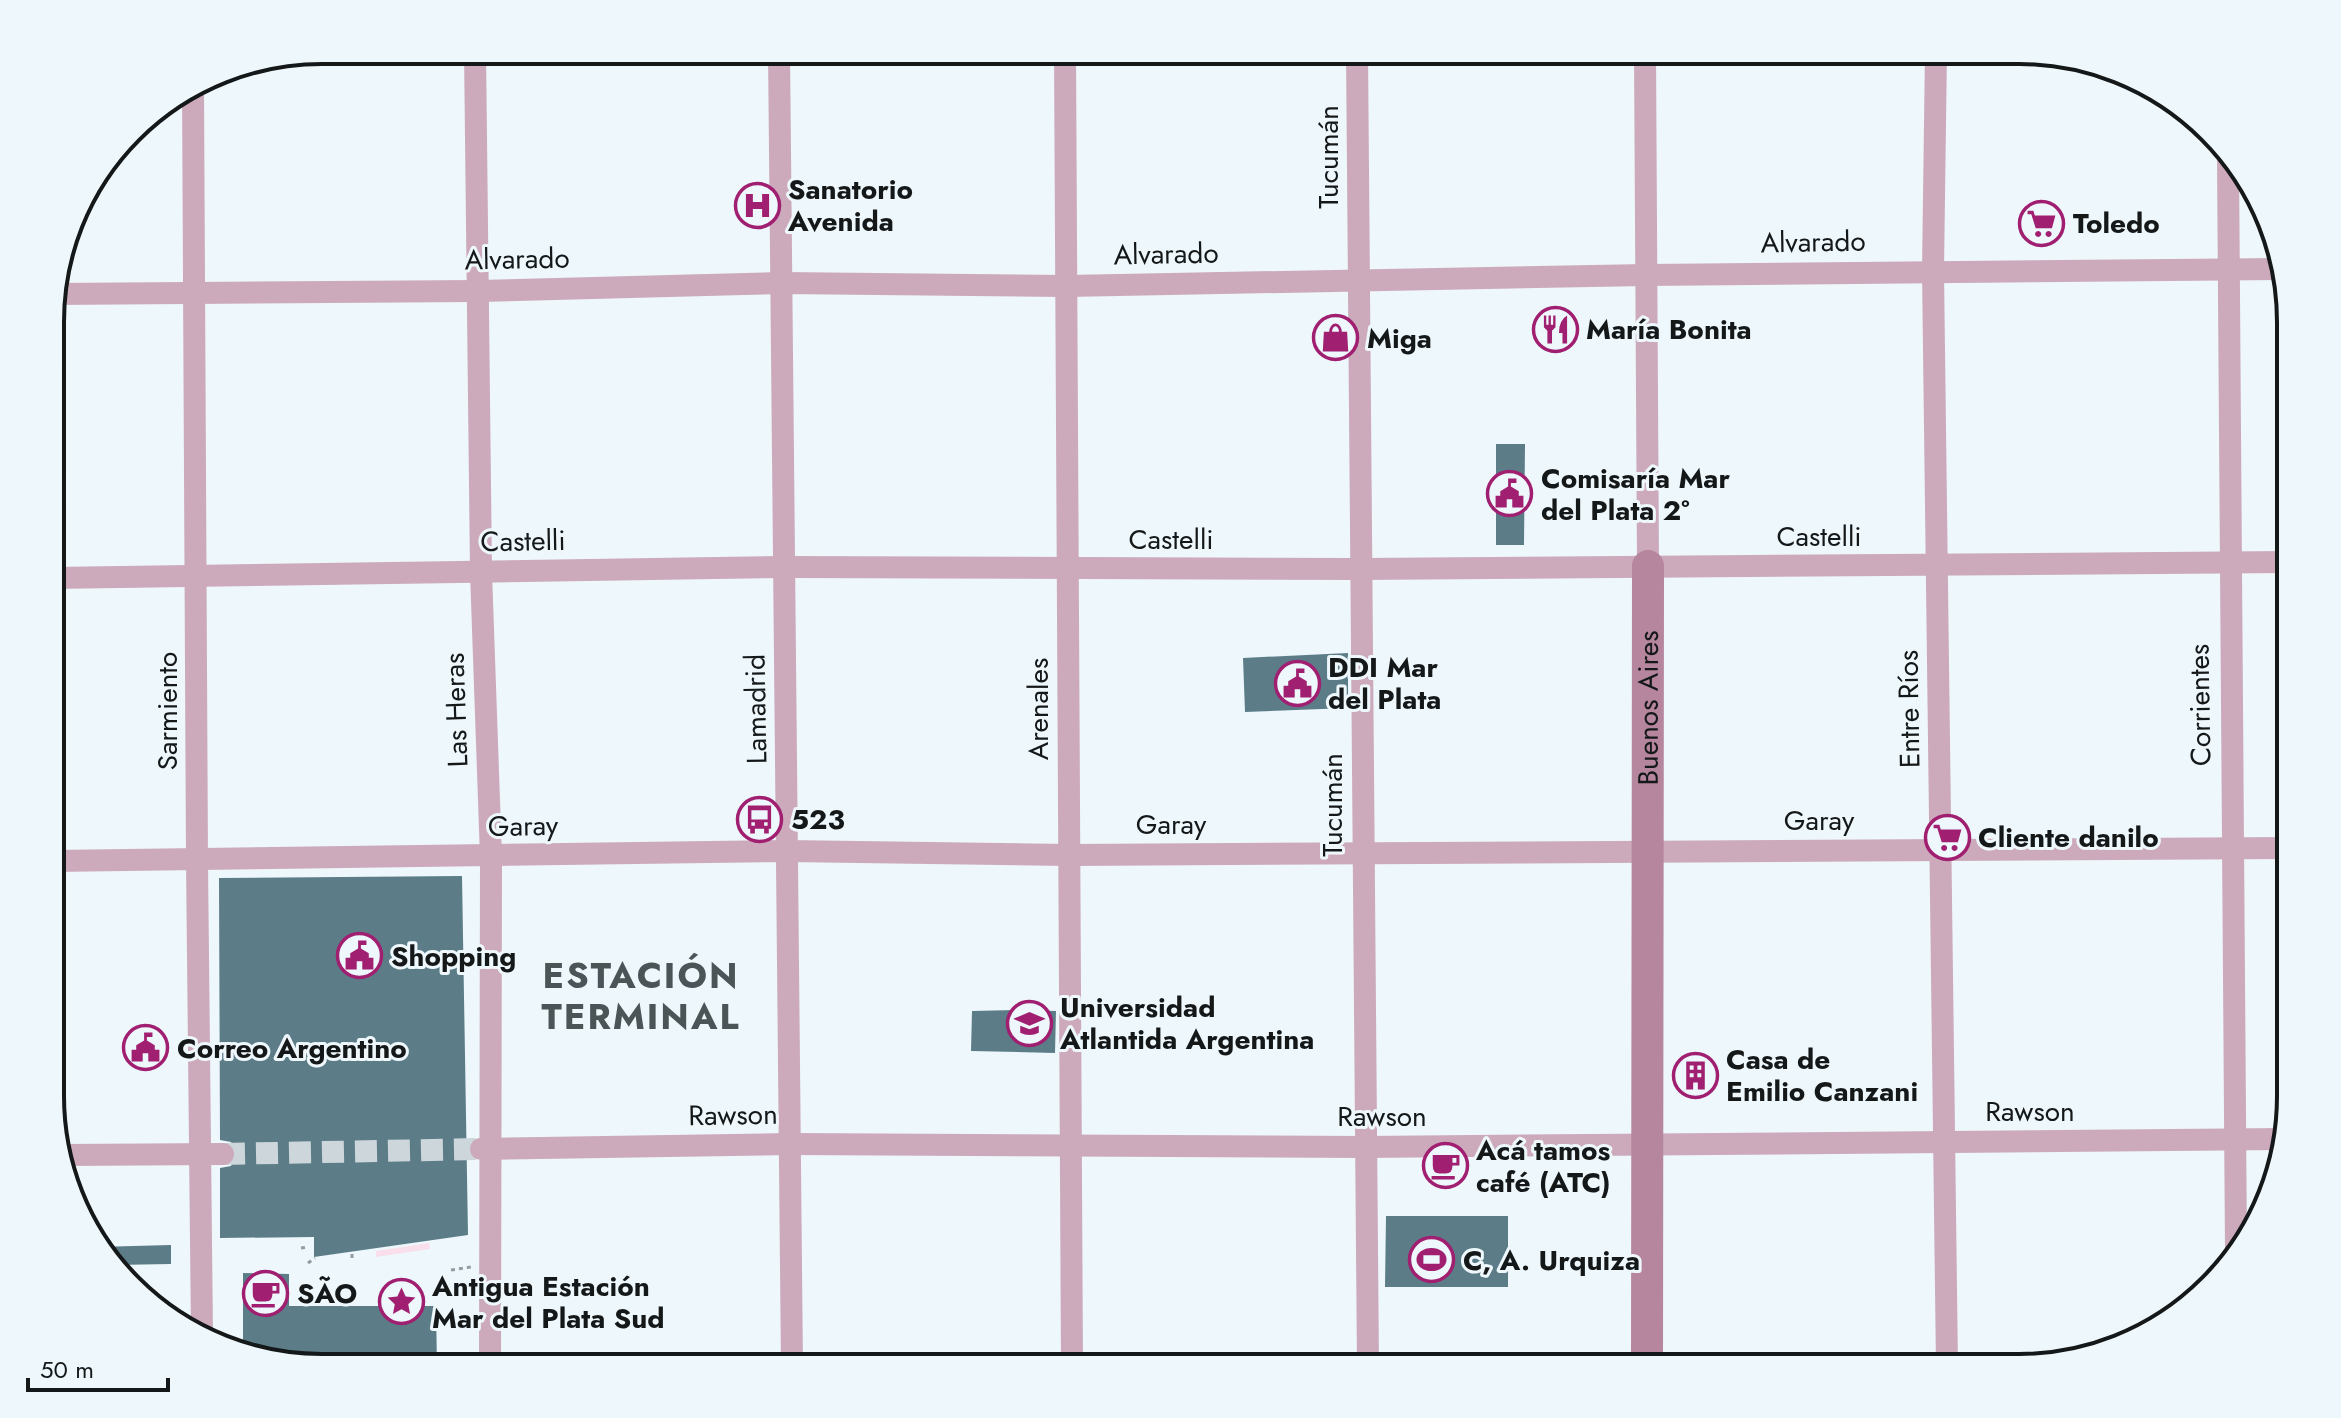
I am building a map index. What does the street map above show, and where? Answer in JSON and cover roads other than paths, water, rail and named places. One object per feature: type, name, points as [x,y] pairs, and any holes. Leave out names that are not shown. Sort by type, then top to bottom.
[{"type":"street","name":"Las Heras","points":[[475,64],[481,572],[491,857],[487,1149],[490,1354]]},
{"type":"street","name":"Lamadrid","points":[[779,64],[792,1354]]},
{"type":"street","name":"Arenales","points":[[1065,64],[1072,1354]]},
{"type":"street","name":"Tucumán","points":[[1357,64],[1368,1353]]},
{"type":"street","name":"Buenos Aires","points":[[1645,64],[1647,1353]]},
{"type":"street","name":"Entre Ríos","points":[[1936,64],[1933,271],[1947,1353]]},
{"type":"street","name":"Sarmiento","points":[[193,99],[197,860],[212,1154],[203,1324]]},
{"type":"street","name":"Corrientes","points":[[2228,171],[2236,1235]]},
{"type":"street","name":"Alvarado","points":[[66,294],[477,291],[782,283],[1067,286],[1646,275],[2271,269]]},
{"type":"street","name":"Castelli","points":[[64,578],[785,567],[1067,570],[2276,562]]},
{"type":"street","name":"Garay","points":[[64,861],[787,851],[1068,855],[2276,848]]},
{"type":"street","name":"Rawson","points":[[487,1149],[790,1144],[1364,1147],[2273,1139]]},
{"type":"street","points":[[71,1155],[212,1154]]},
{"type":"tunnel","points":[[223,1154],[481,1149]]},
{"type":"place","name":"Sanatorio Avenida","points":[[757,205]]},
{"type":"place","name":"Toledo","points":[[2042,223]]},
{"type":"place","name":"María Bonita","points":[[1555,329]]},
{"type":"place","name":"Miga","points":[[1336,338]]},
{"type":"place","name":"Comisaría Mar del Plata 2°","points":[[1510,494]]},
{"type":"place","name":"DDI Mar del Plata","points":[[1297,683]]},
{"type":"place","name":"523","points":[[760,819]]},
{"type":"place","name":"Cliente danilo","points":[[1947,837]]},
{"type":"place","name":"Shopping","points":[[360,956]]},
{"type":"place","name":"Universidad Atlantida Argentina","points":[[1029,1023]]},
{"type":"place","name":"Correo Argentino","points":[[146,1048]]},
{"type":"place","name":"Casa de Emilio Canzani","points":[[1695,1075]]},
{"type":"place","name":"Acá tamos café (ATC)","points":[[1445,1166]]},
{"type":"place","name":"C, A. Urquiza","points":[[1432,1260]]},
{"type":"place","name":"SÃO","points":[[266,1293]]},
{"type":"place","name":"Antigua Estación Mar del Plata Sud","points":[[401,1302]]},
{"type":"district","name":"ESTACIÓN TERMINAL","points":[[641,996]]}]
